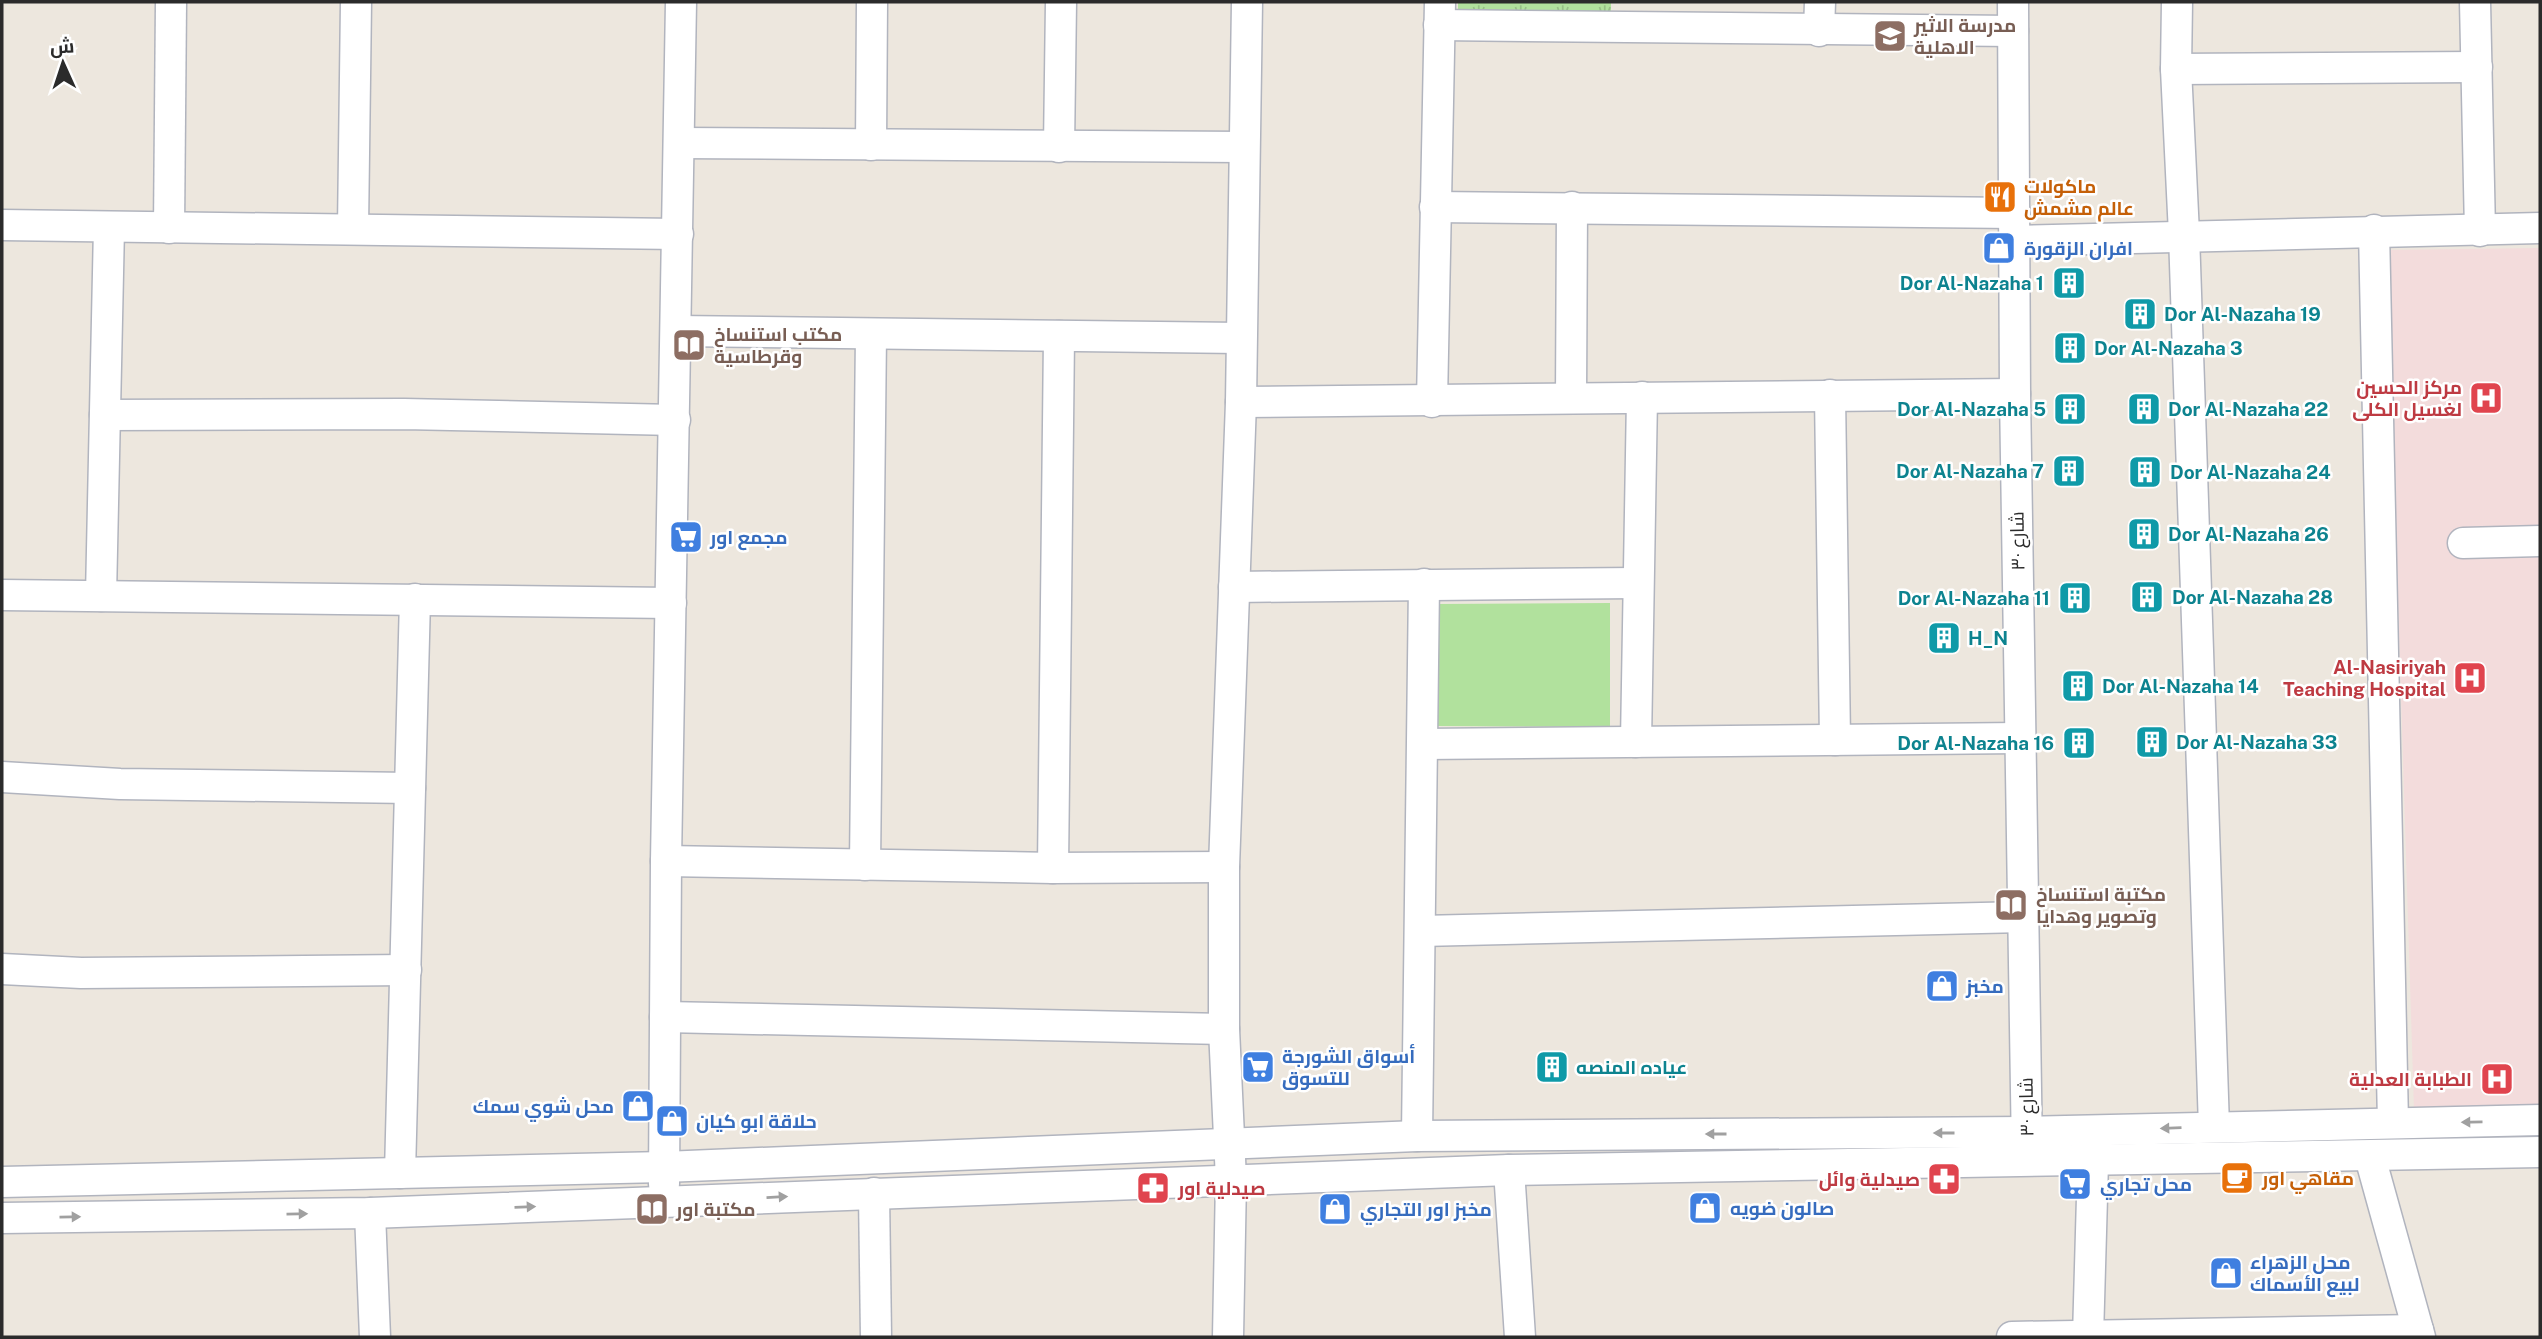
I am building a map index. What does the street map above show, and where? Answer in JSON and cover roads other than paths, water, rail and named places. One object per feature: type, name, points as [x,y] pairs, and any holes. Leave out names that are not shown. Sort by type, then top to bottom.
[{"type":"street","points":[[169,228],[171,2]]},
{"type":"street","points":[[353,228],[356,2]]},
{"type":"street","points":[[665,1202],[666,861],[681,2]]},
{"type":"street","points":[[871,145],[872,2]]},
{"type":"street","points":[[1059,147],[1061,2]]},
{"type":"street","points":[[1228,1337],[1231,1180],[1224,1030],[1224,867],[1241,402],[1247,2]]},
{"type":"street","points":[[2177,2],[2176,69],[2214,1127]]},
{"type":"street","points":[[2475,2],[2480,231]]},
{"type":"street","points":[[1433,402],[1440,13],[2013,16]]},
{"type":"street","name":"شارع ٣٠","points":[[2013,16],[2019,738],[2027,1163]]},
{"type":"street","points":[[2176,69],[2477,67]]},
{"type":"street","points":[[679,143],[1244,147]]},
{"type":"street","points":[[1435,207],[1572,208],[2184,234],[2540,228]]},
{"type":"street","points":[[1571,398],[1572,208]]},
{"type":"street","points":[[2,225],[678,234]]},
{"type":"street","points":[[101,596],[109,227]]},
{"type":"street","points":[[2374,230],[2393,1124]]},
{"type":"street","points":[[676,331],[1240,338]]},
{"type":"street","points":[[865,865],[871,334]]},
{"type":"street","points":[[1052,868],[1059,336]]},
{"type":"street","points":[[1241,402],[2015,394]]},
{"type":"street","points":[[1830,395],[1835,740]]},
{"type":"street","points":[[1636,742],[1636,583],[1642,397]]},
{"type":"street","points":[[105,415],[404,414],[675,420]]},
{"type":"street","points":[[2463,543],[2540,541]]},
{"type":"street","points":[[1234,587],[1636,583]]},
{"type":"street","points":[[1417,1136],[1424,584]]},
{"type":"street","points":[[2,595],[671,603]]},
{"type":"street","points":[[400,1173],[415,599]]},
{"type":"street","points":[[1424,744],[2019,738]]},
{"type":"street","points":[[2,777],[120,783],[410,788]]},
{"type":"street","points":[[666,861],[1052,868],[1224,867]]},
{"type":"street","points":[[1421,931],[2024,917]]},
{"type":"street","points":[[2,969],[81,973],[406,970]]},
{"type":"street","points":[[665,1017],[1224,1030]]},
{"type":"street","points":[[2,1182],[664,1167],[1417,1136],[2026,1132],[2540,1120]]},
{"type":"street","points":[[2,1218],[370,1213],[1509,1170],[2093,1162],[2540,1152]]},
{"type":"street","points":[[2012,1337],[2419,1334],[2370,1157]]},
{"type":"street","points":[[2089,1336],[2093,1162]]},
{"type":"street","points":[[1509,1170],[1520,1337]]},
{"type":"street","points":[[874,1193],[876,1337]]},
{"type":"street","points":[[370,1213],[374,1337]]},
{"type":"place","name":"مدرسة الاثير الاهلية","points":[[1890,36]]},
{"type":"place","name":"ماكولات عالم مشمش","points":[[2000,197]]},
{"type":"place","name":"افران الزقورة","points":[[1999,248]]},
{"type":"place","name":"Dor Al-Nazaha 1","points":[[2069,283]]},
{"type":"place","name":"Dor Al-Nazaha 19","points":[[2140,314]]},
{"type":"place","name":"مكتب استنساخ وقرطاسية","points":[[689,345]]},
{"type":"place","name":"Dor Al-Nazaha 3","points":[[2070,348]]},
{"type":"place","name":"مركز الحسين لغسيل الكلى","points":[[2486,398]]},
{"type":"place","name":"Dor Al-Nazaha 5","points":[[2070,409]]},
{"type":"place","name":"Dor Al-Nazaha 22","points":[[2144,409]]},
{"type":"place","name":"Dor Al-Nazaha 7","points":[[2069,471]]},
{"type":"place","name":"Dor Al-Nazaha 24","points":[[2145,472]]},
{"type":"place","name":"Dor Al-Nazaha 26","points":[[2144,534]]},
{"type":"place","name":"مجمع اور","points":[[686,537]]},
{"type":"place","name":"Dor Al-Nazaha 28","points":[[2147,597]]},
{"type":"place","name":"Dor Al-Nazaha 11","points":[[2075,598]]},
{"type":"place","name":"H_N","points":[[1944,638]]},
{"type":"place","name":"Al-Nasiriyah Teaching Hospital","points":[[2470,678]]},
{"type":"place","name":"Dor Al-Nazaha 14","points":[[2078,686]]},
{"type":"place","name":"Dor Al-Nazaha 33","points":[[2152,742]]},
{"type":"place","name":"Dor Al-Nazaha 16","points":[[2079,743]]},
{"type":"place","name":"مكتبة استنساخ وتصوير وهدايا","points":[[2011,905]]},
{"type":"place","name":"مخبز","points":[[1942,986]]},
{"type":"place","name":"أسواق الشورجة للتسوق","points":[[1258,1067]]},
{"type":"place","name":"عياده المنصه","points":[[1552,1067]]},
{"type":"place","name":"الطبابة العدلية","points":[[2497,1079]]},
{"type":"place","name":"محل شوي سمك","points":[[638,1106]]},
{"type":"place","name":"حلاقة ابو كيان","points":[[672,1121]]},
{"type":"place","name":"مقاهي اور","points":[[2237,1178]]},
{"type":"place","name":"صيدلية وائل","points":[[1944,1179]]},
{"type":"place","name":"محل تجاري","points":[[2075,1184]]},
{"type":"place","name":"صيدلية اور","points":[[1153,1188]]},
{"type":"place","name":"صالون ضويه","points":[[1705,1208]]},
{"type":"place","name":"مكتبة اور","points":[[652,1209]]},
{"type":"place","name":"مخبز اور التجاري","points":[[1335,1209]]},
{"type":"place","name":"محل الزهراء لبيع الأسماك","points":[[2226,1273]]}]
